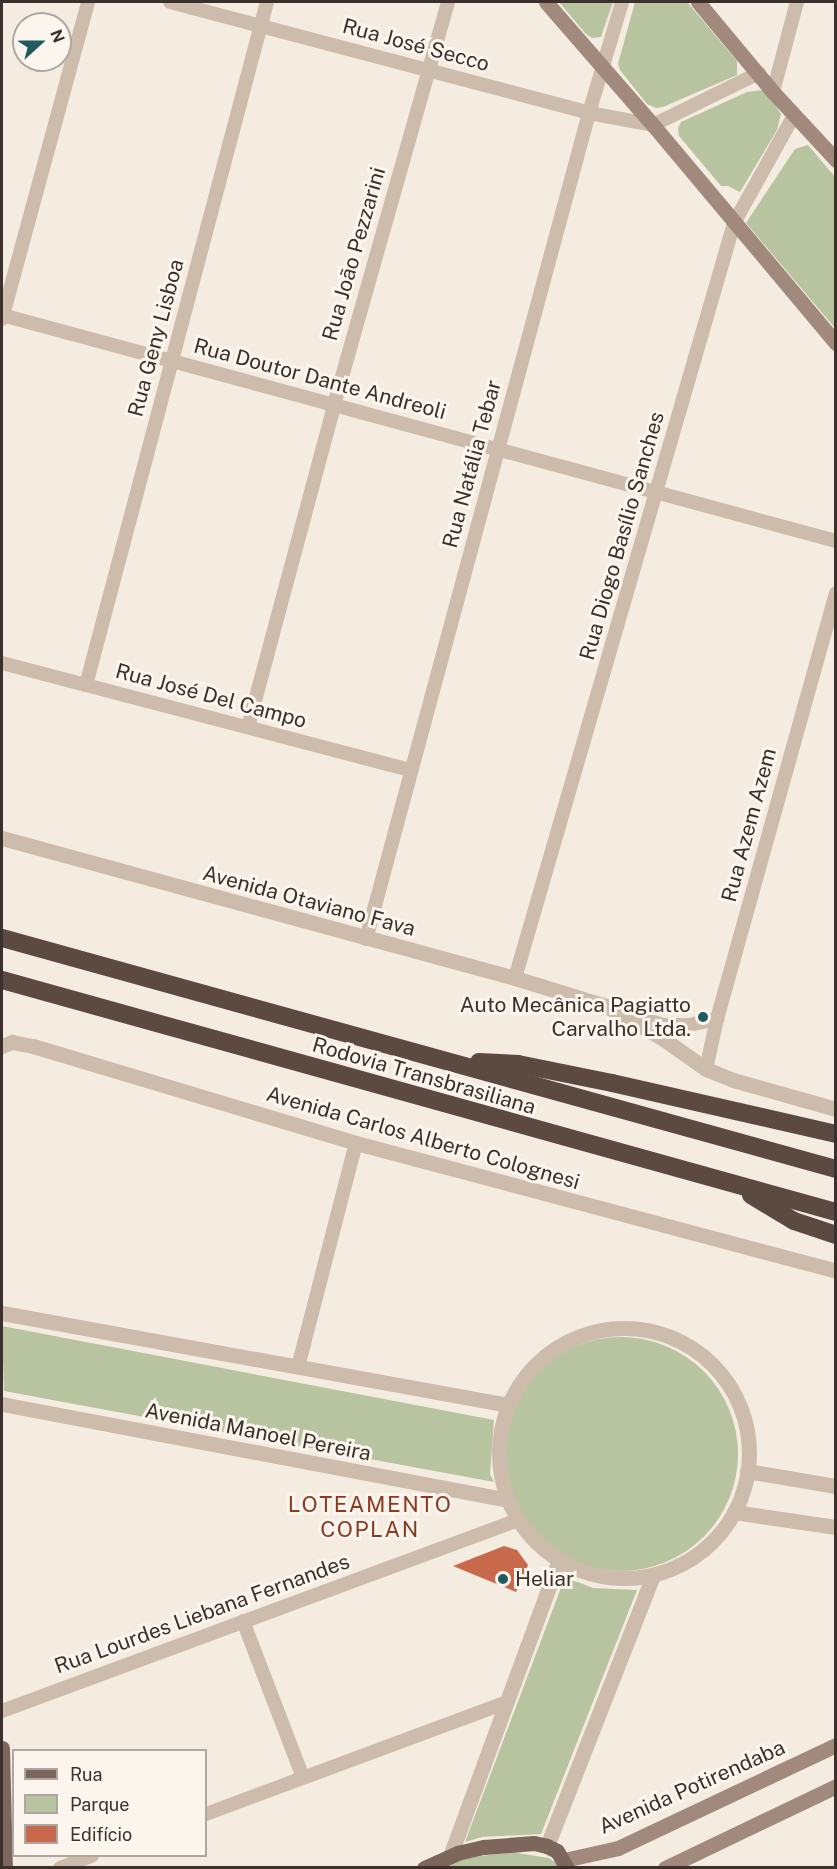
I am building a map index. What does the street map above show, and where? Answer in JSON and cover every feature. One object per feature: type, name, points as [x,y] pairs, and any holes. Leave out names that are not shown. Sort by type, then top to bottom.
[{"type":"highway","name":"Rodovia Transbrasiliana","points":[[2,938],[836,1169]]},
{"type":"highway","name":"Rodovia Transbrasiliana","points":[[2,980],[836,1212]]},
{"type":"highway","points":[[445,1061],[518,1064],[836,1134]]},
{"type":"highway","points":[[732,1183],[794,1221],[836,1235]]},
{"type":"main road","points":[[546,2],[653,124],[836,343]]},
{"type":"main road","points":[[698,2],[773,92],[836,160]]},
{"type":"main road","name":"Avenida Potirendaba","points":[[566,1864],[618,1848],[836,1745]]},
{"type":"main road","points":[[2,1748],[5,1868]]},
{"type":"main road","points":[[665,1868],[836,1786]]},
{"type":"main road","points":[[424,1868],[450,1856],[484,1847],[534,1843],[548,1846],[566,1864]]},
{"type":"street","points":[[2,317],[88,2]]},
{"type":"street","name":"Rua José Secco","points":[[170,2],[589,113],[653,124]]},
{"type":"street","name":"Rua Geny Lisboa","points":[[86,685],[267,2]]},
{"type":"street","name":"Rua João Pezzarini","points":[[248,727],[334,405],[448,2]]},
{"type":"street","name":"Rua Natália Tebar","points":[[366,939],[497,449],[589,113],[622,2]]},
{"type":"street","points":[[773,92],[798,2]]},
{"type":"street","points":[[653,124],[759,73]]},
{"type":"street","name":"Rua Diogo Basílio Sanches","points":[[515,978],[734,223],[794,115]]},
{"type":"street","name":"Rua Doutor Dante Andreoli","points":[[2,317],[836,541]]},
{"type":"street","name":"Rua Azem Azem","points":[[706,1069],[717,1019],[836,592]]},
{"type":"street","name":"Rua José Del Campo","points":[[2,663],[410,770]]},
{"type":"street","name":"Avenida Otaviano Fava","points":[[2,838],[515,978],[663,1025],[689,1025],[717,1019]]},
{"type":"street","name":"Avenida Otaviano Fava","points":[[606,1006],[662,1038],[706,1069],[733,1080],[836,1109]]},
{"type":"street","name":"Avenida Carlos Alberto Colognesi","points":[[2,1046],[12,1042],[33,1046],[356,1143],[836,1271]]},
{"type":"street","points":[[298,1367],[356,1143]]},
{"type":"street","points":[[2,1314],[508,1405]]},
{"type":"street","points":[[637,1328],[675,1339],[709,1361],[733,1393],[747,1431],[747,1471],[734,1512],[719,1534],[700,1552],[678,1566],[653,1575],[621,1579],[599,1575],[559,1560],[536,1542],[518,1520],[508,1500],[499,1468],[499,1447],[508,1405],[529,1370],[560,1345],[597,1330],[637,1328]]},
{"type":"street","name":"Avenida Manoel Pereira","points":[[2,1404],[508,1500]]},
{"type":"street","points":[[747,1471],[836,1486]]},
{"type":"street","points":[[734,1512],[836,1527]]},
{"type":"street","name":"Rua Lourdes Liebana Fernandes","points":[[2,1711],[518,1520]]},
{"type":"street","points":[[450,1856],[559,1560]]},
{"type":"street","points":[[548,1846],[653,1575]]},
{"type":"street","points":[[243,1621],[303,1778]]},
{"type":"street","points":[[207,1814],[507,1702]]},
{"type":"street","points":[[60,1868],[89,1857]]},
{"type":"green space","points":[[559,2],[613,2],[601,37],[592,38],[585,33]]},
{"type":"green space","points":[[635,2],[687,2],[737,61],[737,75],[663,107],[656,108],[647,104],[620,70],[618,64]]},
{"type":"green space","points":[[762,90],[781,114],[777,130],[740,192],[728,186],[721,186],[679,136],[678,128],[681,122],[747,92]]},
{"type":"green space","points":[[808,145],[835,177],[835,328],[746,223],[795,149]]},
{"type":"green space","points":[[2,1326],[494,1420],[490,1474],[494,1482],[4,1391]]},
{"type":"green space","points":[[621,1337],[644,1339],[666,1346],[686,1357],[704,1371],[718,1389],[729,1409],[736,1431],[738,1454],[736,1477],[729,1499],[718,1519],[704,1537],[686,1551],[666,1562],[644,1569],[621,1571],[598,1569],[576,1562],[556,1551],[538,1537],[524,1519],[513,1499],[506,1477],[504,1454],[506,1431],[513,1409],[524,1389],[538,1371],[556,1357],[576,1346],[598,1339]]},
{"type":"green space","points":[[565,1577],[593,1588],[637,1590],[541,1834],[482,1837],[465,1842]]},
{"type":"green space","points":[[511,1852],[549,1858],[561,1867],[437,1868],[458,1859]]},
{"type":"building","name":"Heliar","points":[[504,1546],[517,1550],[528,1565],[516,1592],[453,1566]]},
{"type":"place","name":"Auto Mecânica Pagiatto Carvalho Ltda.","points":[[703,1017]]},
{"type":"place","name":"Heliar","points":[[503,1579]]},
{"type":"district","name":"LOTEAMENTO COPLAN","points":[[370,1516]]}]
